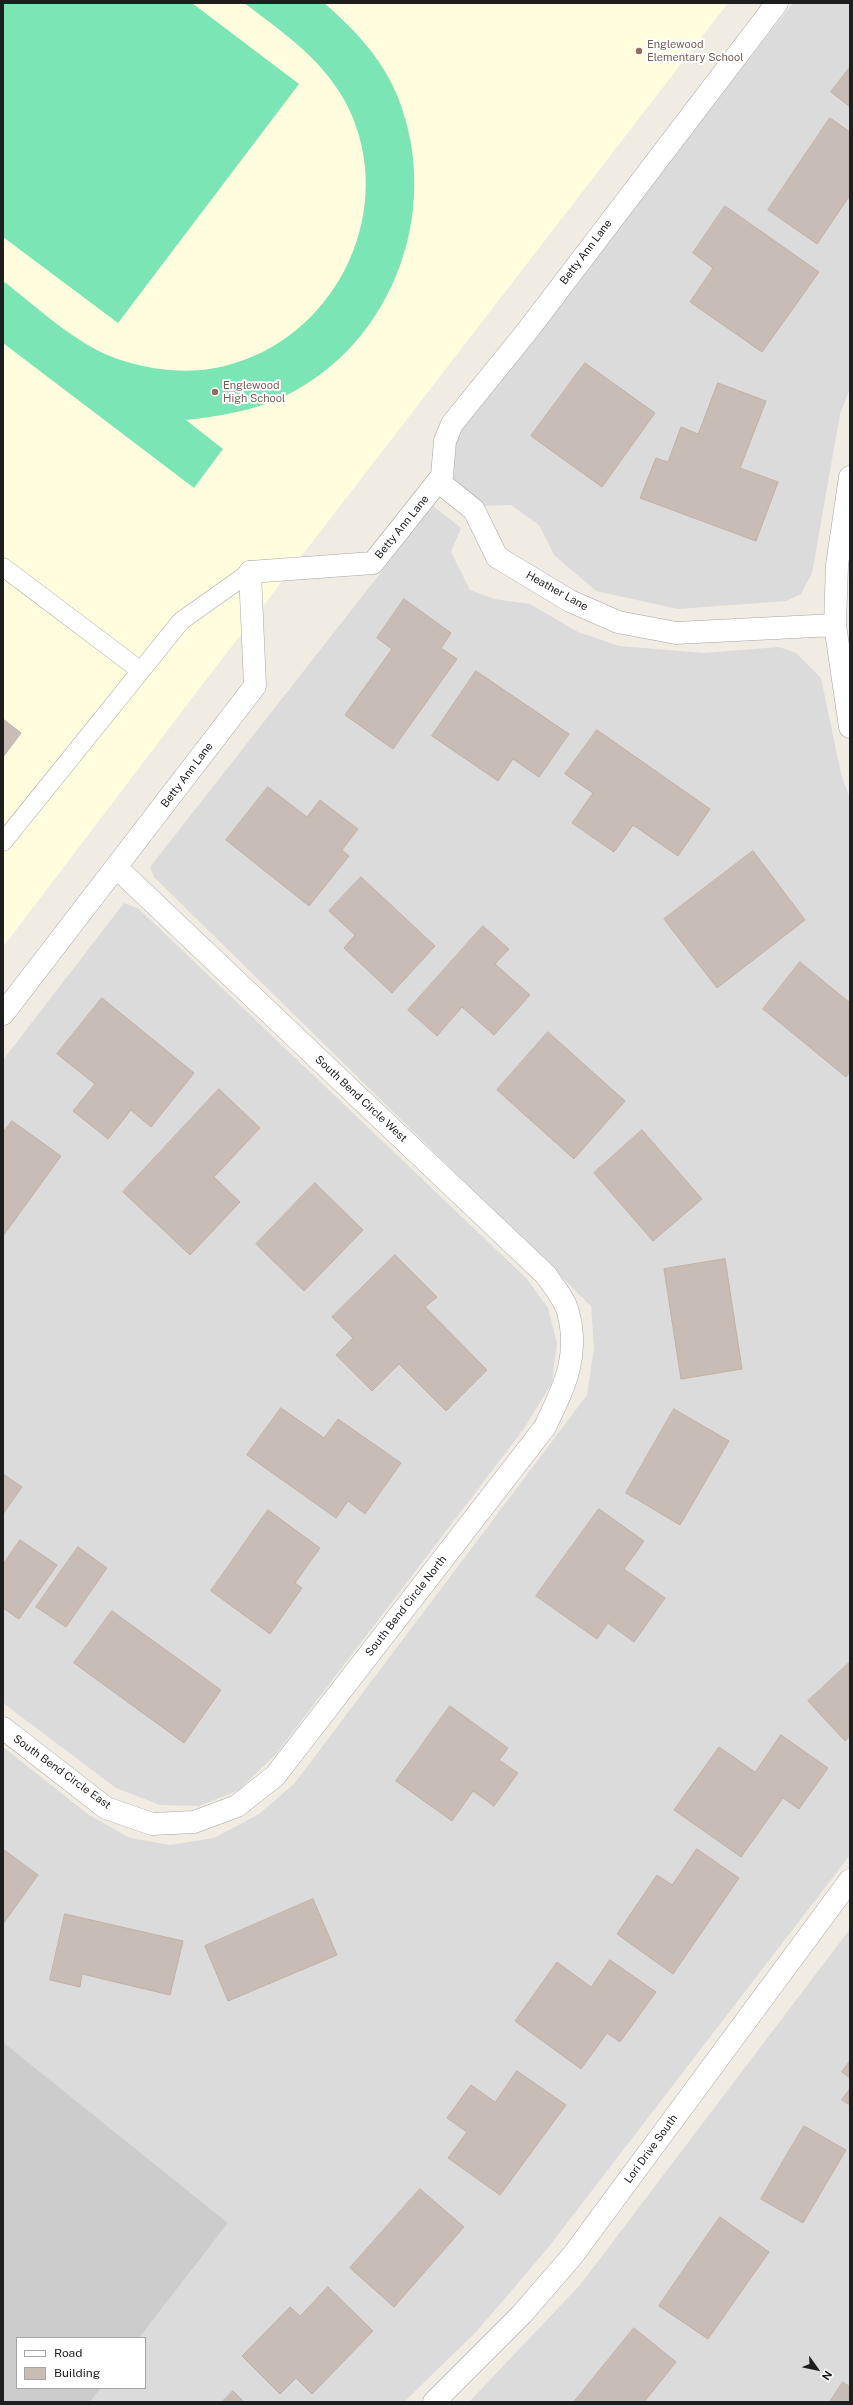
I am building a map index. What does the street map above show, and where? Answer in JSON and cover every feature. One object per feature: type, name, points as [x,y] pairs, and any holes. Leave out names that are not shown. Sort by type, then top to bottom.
[{"type":"street","name":"Betty Ann Lane","points":[[6,1004],[117,868],[255,686],[250,572],[373,563],[442,476],[445,440],[452,424],[528,330],[777,3]]},
{"type":"street","points":[[850,478],[837,565],[835,625],[850,728]]},
{"type":"street","name":"Heather Lane","points":[[438,482],[474,510],[497,557],[570,601],[618,622],[676,633],[835,625]]},
{"type":"street","name":"South Bend Circle West","points":[[117,868],[546,1275],[568,1311],[574,1350]]},
{"type":"street","name":"South Bend Circle North","points":[[194,1822],[237,1806],[275,1776],[545,1427],[566,1384],[574,1350]]},
{"type":"street","name":"South Bend Circle East","points":[[3,1728],[106,1808],[152,1824],[194,1822]]},
{"type":"street","name":"Lori Drive South","points":[[434,2402],[522,2314],[573,2255],[850,1880]]},
{"type":"lane","points":[[3,567],[141,671]]},
{"type":"lane","points":[[3,842],[180,621],[250,572]]},
{"type":"shaded area","name":"Englewood High School","points":[[3,3],[728,3],[202,685],[3,947]]},
{"type":"shaded area","points":[[793,3],[850,3],[850,388],[840,414],[812,573],[801,594],[786,601],[678,609],[596,591],[554,555],[539,525],[511,505],[482,506],[451,483],[452,438]]},
{"type":"shaded area","points":[[433,506],[461,528],[451,552],[470,590],[494,599],[530,604],[578,632],[619,646],[704,653],[779,647],[796,653],[821,678],[841,774],[850,798],[850,1855],[547,2249],[477,2331],[404,2402],[90,2402],[100,2389],[146,2389],[146,2337],[140,2337],[228,2223],[3,2042],[3,1747],[89,1815],[130,1838],[170,1845],[214,1838],[259,1814],[294,1784],[587,1395],[594,1348],[591,1306],[154,877],[150,867]]},
{"type":"shaded area","points":[[124,903],[139,909],[527,1279],[548,1308],[557,1343],[552,1383],[523,1430],[276,1754],[239,1790],[199,1806],[160,1805],[116,1788],[3,1703],[3,1060]]},
{"type":"shaded area","points":[[850,1929],[850,2402],[469,2402],[580,2285]]},
{"type":"shaded area","points":[[3,2042],[228,2223],[140,2337],[16,2337],[16,2389],[100,2389],[90,2402],[3,2402]]},
{"type":"green space","points":[[3,3],[192,3],[299,84],[118,323],[3,237]]},
{"type":"green space","points":[[244,3],[324,3],[354,31],[372,52],[387,74],[393,86],[408,130],[414,175],[412,220],[401,264],[382,305],[356,342],[323,373],[283,397],[260,406],[223,415],[186,420],[223,449],[194,488],[3,343],[3,281],[60,327],[91,347],[124,361],[165,370],[194,371],[221,367],[235,363],[272,347],[304,324],[330,294],[349,260],[361,224],[366,185],[362,145],[348,107],[328,76],[302,49],[274,25]]},
{"type":"building","points":[[850,67],[850,107],[831,92]]},
{"type":"building","points":[[830,118],[850,132],[850,195],[817,244],[768,210]]},
{"type":"building","points":[[725,206],[819,272],[762,352],[690,302],[713,268],[693,253]]},
{"type":"building","points":[[585,363],[655,413],[602,487],[531,436]]},
{"type":"building","points":[[718,383],[766,401],[740,468],[778,482],[756,541],[640,498],[656,458],[668,462],[681,427],[698,434]]},
{"type":"building","points":[[404,599],[451,633],[441,648],[457,659],[393,749],[345,715],[392,649],[377,638]]},
{"type":"building","points":[[476,671],[569,734],[539,777],[513,759],[498,781],[432,736]]},
{"type":"building","points":[[3,719],[21,733],[3,757]]},
{"type":"building","points":[[597,730],[710,809],[678,856],[633,825],[614,852],[572,823],[593,793],[565,774]]},
{"type":"building","points":[[268,787],[307,817],[320,800],[358,829],[342,850],[349,856],[309,906],[226,840]]},
{"type":"building","points":[[753,851],[805,920],[717,988],[664,919]]},
{"type":"building","points":[[361,877],[435,946],[392,993],[344,948],[355,935],[329,911]]},
{"type":"building","points":[[483,926],[509,949],[495,964],[530,995],[494,1035],[462,1007],[437,1036],[408,1010]]},
{"type":"building","points":[[800,962],[850,1003],[850,1072],[846,1077],[763,1009]]},
{"type":"building","points":[[102,998],[194,1073],[151,1127],[131,1110],[108,1139],[73,1111],[95,1084],[57,1054]]},
{"type":"building","points":[[548,1032],[625,1101],[574,1159],[497,1090]]},
{"type":"building","points":[[219,1089],[260,1128],[214,1177],[240,1202],[190,1255],[123,1192]]},
{"type":"building","points":[[12,1121],[61,1156],[3,1236],[3,1133]]},
{"type":"building","points":[[642,1130],[702,1199],[653,1241],[594,1173]]},
{"type":"building","points":[[315,1183],[363,1230],[304,1291],[256,1244]]},
{"type":"building","points":[[395,1255],[437,1297],[425,1307],[487,1370],[446,1411],[399,1364],[372,1391],[336,1355],[353,1338],[332,1317]]},
{"type":"building","points":[[725,1259],[742,1369],[681,1379],[664,1269]]},
{"type":"building","points":[[281,1408],[324,1438],[338,1419],[401,1463],[365,1514],[348,1501],[336,1518],[247,1455]]},
{"type":"building","points":[[674,1409],[729,1441],[680,1525],[626,1493]]},
{"type":"building","points":[[3,1474],[22,1487],[3,1514]]},
{"type":"building","points":[[599,1509],[644,1541],[624,1569],[665,1598],[634,1642],[608,1623],[597,1639],[536,1596]]},
{"type":"building","points":[[268,1510],[320,1548],[295,1583],[302,1588],[270,1634],[211,1591]]},
{"type":"building","points":[[20,1540],[57,1565],[19,1619],[3,1608],[3,1565]]},
{"type":"building","points":[[78,1547],[107,1568],[66,1627],[36,1607]]},
{"type":"building","points":[[112,1611],[221,1690],[184,1743],[74,1663]]},
{"type":"building","points":[[850,1662],[850,1736],[845,1741],[808,1701]]},
{"type":"building","points":[[450,1706],[508,1748],[499,1760],[518,1773],[494,1806],[473,1791],[452,1821],[396,1781]]},
{"type":"building","points":[[781,1735],[828,1768],[799,1809],[783,1798],[741,1857],[674,1810],[719,1747],[755,1772]]},
{"type":"building","points":[[3,1849],[38,1875],[3,1924]]},
{"type":"building","points":[[697,1849],[739,1878],[673,1974],[617,1934],[657,1875],[672,1885]]},
{"type":"building","points":[[313,1899],[337,1955],[228,2001],[205,1946]]},
{"type":"building","points":[[65,1914],[183,1941],[170,1995],[82,1974],[80,1987],[50,1980]]},
{"type":"building","points":[[610,1960],[656,1992],[620,2042],[607,2033],[581,2069],[515,2021],[557,1962],[591,1987]]},
{"type":"building","points":[[850,2061],[850,2078],[842,2072]]},
{"type":"building","points":[[517,2071],[566,2105],[500,2195],[448,2158],[467,2132],[447,2118],[471,2085],[495,2102]]},
{"type":"building","points":[[850,2089],[850,2105],[842,2100]]},
{"type":"building","points":[[804,2126],[846,2150],[803,2223],[761,2199]]},
{"type":"building","points":[[420,2189],[464,2227],[394,2307],[350,2268]]},
{"type":"building","points":[[720,2217],[769,2252],[708,2339],[659,2306]]},
{"type":"building","points":[[328,2287],[373,2331],[312,2394],[296,2378],[280,2394],[242,2356],[290,2307],[300,2316]]},
{"type":"building","points":[[634,2328],[676,2362],[644,2402],[574,2402]]},
{"type":"building","points":[[843,2382],[850,2387],[850,2402],[830,2402]]},
{"type":"building","points":[[233,2391],[244,2402],[222,2402]]},
{"type":"place","name":"Englewood Elementary School","points":[[639,51]]},
{"type":"place","name":"Englewood High School","points":[[215,392]]}]
